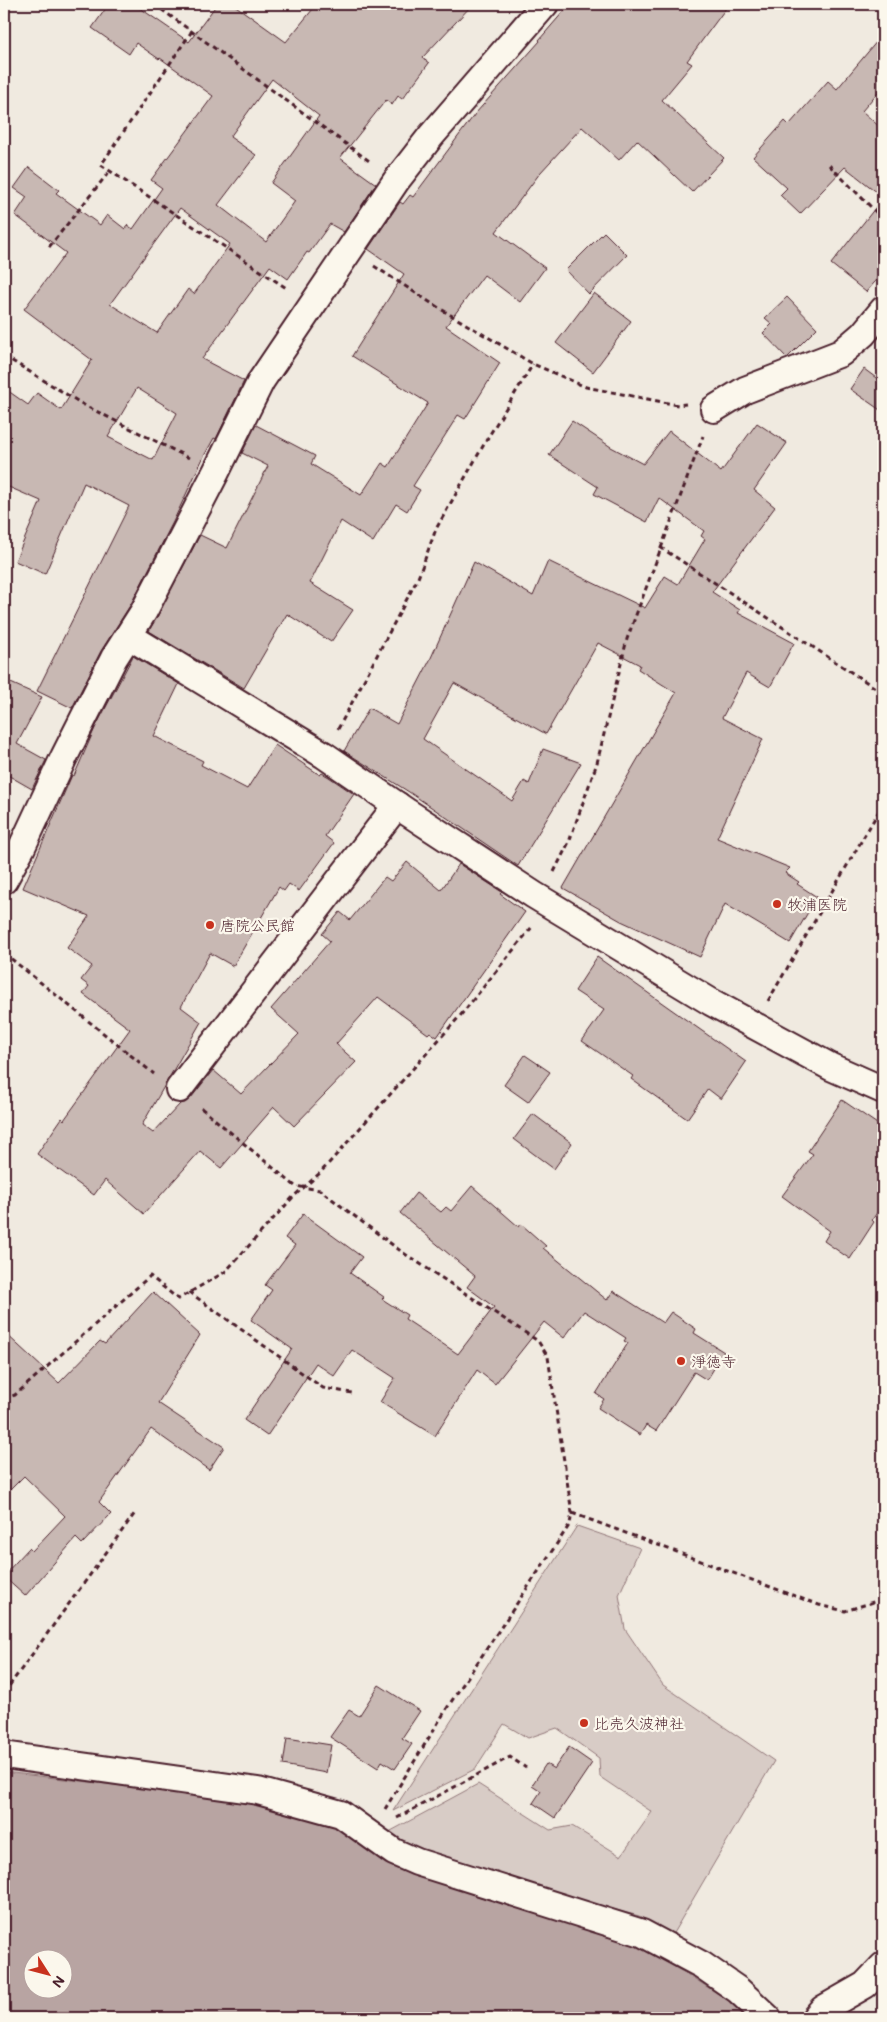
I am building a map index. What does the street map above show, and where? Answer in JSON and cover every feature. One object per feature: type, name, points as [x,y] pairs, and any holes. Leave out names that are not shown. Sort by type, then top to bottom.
[{"type":"street","points":[[4,880],[114,658],[144,611],[261,381],[396,181],[431,136],[545,4]]},
{"type":"street","points":[[714,409],[745,390],[841,352],[863,334],[883,310]]},
{"type":"street","points":[[129,636],[324,755],[545,901],[711,1002],[831,1067],[883,1090]]},
{"type":"street","points":[[179,1089],[397,805]]},
{"type":"street","points":[[4,1755],[258,1791],[341,1814],[394,1852],[417,1862],[642,1933],[702,1965],[738,1990],[768,2018]]},
{"type":"street","points":[[815,2018],[823,2009],[864,1985],[883,1966]]},
{"type":"path","points":[[154,4],[396,181]]},
{"type":"path","points":[[192,31],[101,165],[312,305]]},
{"type":"path","points":[[829,165],[883,219]]},
{"type":"path","points":[[49,247],[109,172]]},
{"type":"path","points":[[4,1399],[14,1396],[150,1276],[178,1299],[225,1272],[294,1196],[320,1173],[460,1016],[544,912],[546,889],[569,842],[597,763],[627,639],[660,547],[714,409],[704,403],[678,404],[586,386],[533,364],[439,308],[348,250]]},
{"type":"path","points":[[4,356],[84,405],[216,472]]},
{"type":"path","points":[[324,755],[418,578],[436,529],[487,439],[533,364]]},
{"type":"path","points":[[660,547],[883,693]]},
{"type":"path","points":[[754,1025],[883,804]]},
{"type":"path","points":[[304,1187],[320,1190],[402,1252],[538,1340],[548,1356],[572,1514],[570,1524],[449,1705],[370,1833]]},
{"type":"path","points":[[189,1292],[323,1388],[352,1393]]},
{"type":"path","points":[[4,1693],[135,1513]]},
{"type":"path","points":[[572,1514],[819,1605],[845,1611],[883,1599]]},
{"type":"path","points":[[370,1833],[510,1757],[526,1768]]},
{"type":"shaded area","name":"比売久波神社","points":[[577,1526],[640,1548],[619,1595],[625,1629],[663,1685],[774,1761],[672,1935],[639,1916],[567,1897],[406,1846],[389,1832],[478,1784],[550,1830],[572,1826],[621,1856],[652,1812],[600,1777],[599,1758],[557,1728],[528,1738],[504,1724],[475,1769],[393,1811]]},
{"type":"shaded area","points":[[4,1772],[268,1803],[335,1824],[392,1864],[477,1896],[623,1937],[740,2008],[748,2018],[4,2018]]},
{"type":"building","points":[[109,4],[134,4],[189,42],[217,4],[233,4],[286,42],[317,4],[473,4],[422,58],[429,63],[402,99],[398,96],[392,105],[386,100],[340,158],[376,184],[344,232],[330,224],[288,279],[270,266],[202,359],[244,381],[216,439],[214,438],[204,456],[131,604],[101,651],[72,708],[37,691],[129,506],[84,483],[45,574],[15,561],[41,501],[4,485],[4,388],[28,405],[37,393],[61,410],[92,360],[24,309],[66,253],[15,215],[27,197],[14,188],[29,167],[59,190],[56,193],[100,225],[107,215],[125,229],[127,225],[133,229],[162,188],[151,180],[213,96],[136,43],[129,54],[92,28]],"holes":[[[272,79],[319,116],[271,183],[295,201],[266,242],[218,205],[256,155],[230,137]],[[180,208],[230,244],[194,294],[188,289],[157,333],[110,304]],[[137,388],[177,413],[153,460],[108,437]]]},
{"type":"building","points":[[570,4],[729,4],[687,61],[692,64],[662,100],[724,158],[692,192],[637,140],[619,160],[582,127],[540,173],[496,232],[545,268],[520,302],[484,275],[446,326],[500,363],[465,419],[458,415],[413,486],[420,490],[407,511],[396,504],[373,542],[341,521],[310,583],[353,610],[331,642],[287,614],[244,688],[149,631],[200,535],[227,548],[268,466],[242,453],[256,425],[315,456],[311,464],[361,495],[382,463],[388,467],[428,403],[352,356],[404,274],[368,249],[400,202],[403,204],[410,195],[413,197],[475,114]]},
{"type":"building","points":[[883,34],[883,86],[862,111],[883,130],[883,197],[845,167],[800,214],[780,195],[787,188],[753,157],[785,121],[789,125],[828,81],[837,89]]},
{"type":"building","points":[[883,198],[883,273],[866,292],[831,264]]},
{"type":"building","points":[[604,232],[627,255],[589,294],[566,270]]},
{"type":"building","points":[[594,293],[631,321],[593,372],[556,343]]},
{"type":"building","points":[[787,297],[817,328],[787,358],[763,333],[772,324],[765,318]]},
{"type":"building","points":[[864,369],[883,383],[883,412],[850,389]]},
{"type":"building","points":[[572,421],[611,447],[643,464],[669,431],[721,472],[757,423],[787,443],[754,490],[775,507],[712,592],[740,610],[738,613],[794,643],[770,687],[746,673],[722,718],[763,739],[717,838],[790,868],[785,873],[799,882],[797,884],[817,897],[790,943],[725,904],[700,957],[621,921],[563,888],[676,693],[638,669],[640,665],[598,643],[546,734],[454,683],[423,739],[512,801],[524,781],[529,784],[543,749],[581,763],[518,866],[409,792],[344,751],[369,708],[397,724],[430,660],[474,562],[533,596],[548,561],[645,608],[665,576],[678,584],[705,539],[701,536],[704,531],[659,498],[647,522],[594,494],[598,487],[549,455]]},
{"type":"building","points":[[133,656],[179,684],[154,736],[203,761],[201,765],[247,789],[275,745],[320,775],[322,773],[354,794],[325,836],[334,843],[299,891],[289,884],[284,891],[279,887],[233,966],[210,953],[181,1007],[201,1022],[142,1125],[153,1133],[180,1104],[185,1103],[191,1098],[213,1070],[241,1094],[299,1034],[271,1009],[330,941],[322,934],[340,912],[350,920],[385,877],[391,881],[407,862],[441,890],[459,864],[502,892],[500,894],[525,912],[437,1037],[430,1032],[428,1034],[378,997],[336,1044],[356,1062],[294,1126],[274,1107],[221,1168],[200,1151],[144,1214],[105,1180],[94,1195],[37,1154],[130,1029],[83,994],[89,986],[81,980],[92,966],[67,948],[89,916],[23,888],[72,775],[74,776],[95,728]]},
{"type":"building","points":[[4,680],[42,697],[17,744],[46,760],[32,789],[4,773]]},
{"type":"building","points":[[597,957],[746,1062],[721,1099],[708,1089],[687,1119],[631,1079],[633,1076],[582,1041],[604,1010],[575,991]]},
{"type":"building","points":[[525,1055],[550,1072],[528,1102],[504,1085]]},
{"type":"building","points":[[842,1100],[883,1128],[883,1204],[872,1220],[874,1222],[850,1259],[824,1241],[830,1231],[782,1196],[813,1154],[808,1151]]},
{"type":"building","points":[[533,1114],[572,1143],[554,1169],[514,1139]]},
{"type":"building","points":[[472,1186],[519,1227],[521,1224],[546,1246],[543,1248],[607,1300],[613,1291],[663,1323],[671,1312],[696,1329],[694,1333],[724,1352],[707,1380],[694,1372],[656,1431],[646,1425],[640,1435],[598,1408],[604,1399],[596,1394],[628,1343],[624,1341],[626,1338],[584,1311],[564,1338],[544,1322],[495,1384],[477,1370],[435,1436],[380,1402],[395,1378],[352,1350],[334,1376],[316,1363],[267,1436],[244,1420],[292,1349],[251,1320],[272,1290],[265,1285],[295,1245],[285,1238],[303,1214],[362,1257],[350,1273],[384,1297],[382,1299],[407,1315],[405,1319],[458,1354],[494,1307],[467,1287],[475,1276],[400,1213],[416,1193],[441,1212],[446,1207],[451,1211]]},
{"type":"building","points":[[153,1292],[200,1335],[158,1403],[224,1447],[209,1470],[151,1429],[99,1502],[111,1514],[82,1544],[76,1538],[25,1596],[4,1575],[29,1548],[32,1551],[65,1516],[24,1476],[4,1496],[4,1332],[59,1383],[100,1341],[105,1344]]},
{"type":"building","points":[[379,1685],[420,1711],[402,1738],[412,1744],[395,1769],[382,1761],[378,1768],[330,1737],[349,1710],[359,1716]]},
{"type":"building","points":[[287,1738],[331,1745],[326,1773],[283,1765]]},
{"type":"building","points":[[569,1747],[592,1763],[555,1818],[533,1803],[541,1791],[532,1785],[546,1764],[554,1769]]},
{"type":"place","name":"牧浦医院","points":[[777,904]]},
{"type":"place","name":"唐院公民館","points":[[210,925]]},
{"type":"place","name":"淨徳寺","points":[[681,1361]]},
{"type":"place","name":"比売久波神社","points":[[584,1723]]}]
